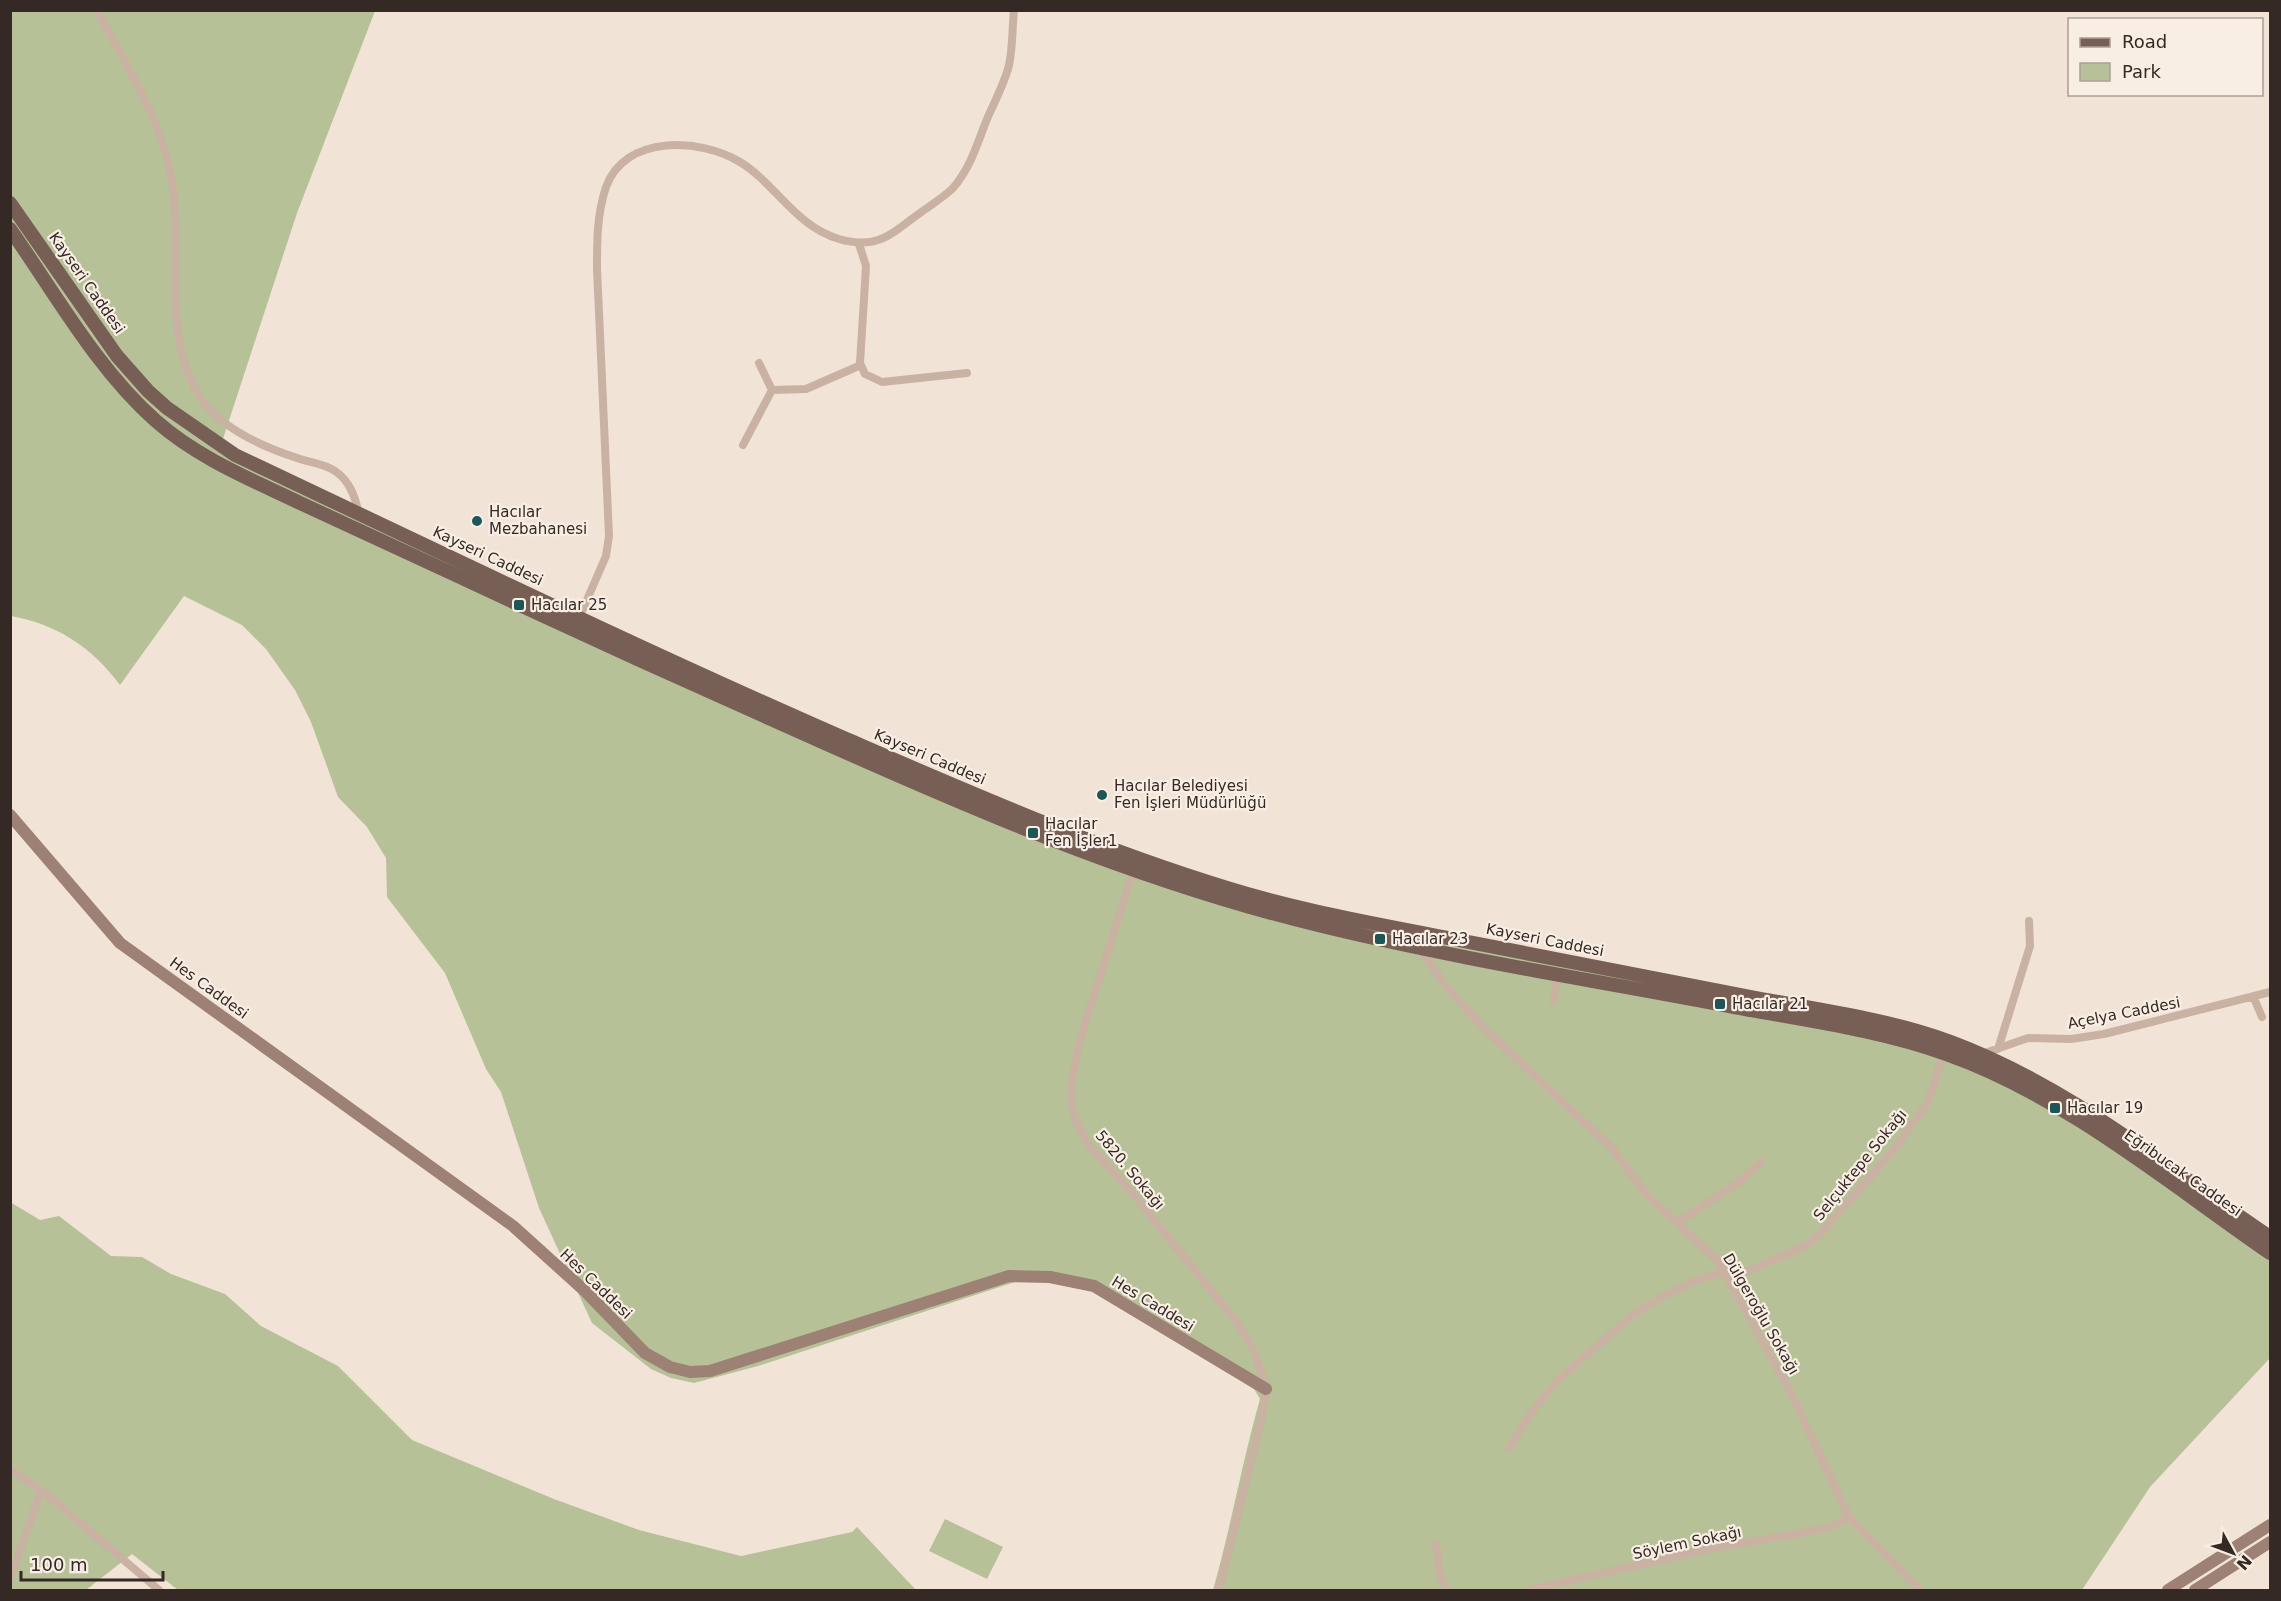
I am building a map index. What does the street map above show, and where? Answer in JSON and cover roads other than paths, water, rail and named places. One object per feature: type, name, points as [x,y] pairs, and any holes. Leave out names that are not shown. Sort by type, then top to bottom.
[{"type":"main road","name":"Kayseri Caddesi","points":[[10,203],[117,356],[167,408],[235,455],[359,514],[576,624],[885,770],[1033,833],[1133,872],[1253,908],[1418,946],[1777,1015],[1904,1042],[1982,1062]]},
{"type":"main road","name":"Kayseri Caddesi","points":[[10,229],[112,373],[155,420],[230,470],[576,624],[987,799],[1132,857],[1232,890],[1328,915],[1907,1029],[1947,1040],[1982,1062]]},
{"type":"main road","name":"Eğribucak Caddesi","points":[[1982,1062],[2089,1112],[2271,1237]]},
{"type":"main road","name":"Eğribucak Caddesi","points":[[1982,1062],[2081,1123],[2271,1253]]},
{"type":"street","points":[[97,10],[157,125],[171,172],[177,248],[176,325],[194,388],[209,409],[244,436],[334,470],[347,482],[355,497],[359,514]]},
{"type":"street","points":[[576,624],[606,556],[609,536],[597,226],[607,185],[621,166],[640,152],[661,145],[682,144],[715,148],[742,163],[810,225],[836,238],[860,244],[890,236],[952,188],[974,159],[1009,68],[1014,10]]},
{"type":"street","points":[[860,244],[866,266],[861,365],[869,378],[882,382],[968,373]]},
{"type":"street","points":[[759,363],[772,390]]},
{"type":"street","points":[[772,390],[806,389],[861,365]]},
{"type":"street","points":[[743,445],[772,390]]},
{"type":"street","name":"Hes Caddesi","points":[[10,815],[120,943],[513,1226],[585,1291],[645,1353],[670,1367],[690,1372],[710,1371],[1009,1276],[1040,1277],[1094,1286],[1266,1389]]},
{"type":"street","name":"5820. Sokağı","points":[[1133,872],[1080,1040],[1072,1081],[1074,1113],[1089,1145],[1133,1194],[1236,1321],[1256,1353],[1266,1389]]},
{"type":"street","points":[[1998,1049],[2030,946],[2029,921]]},
{"type":"street","name":"Dülgeroğlu Sokağı","points":[[1418,946],[1449,990],[1486,1030],[1612,1148],[1646,1194],[1718,1261],[1722,1272],[1791,1393],[1849,1517],[1920,1590]]},
{"type":"street","points":[[1554,1002],[1558,973]]},
{"type":"street","name":"Açelya Caddesi","points":[[1982,1062],[1998,1049],[2028,1038],[2071,1039],[2104,1034],[2271,992]]},
{"type":"street","points":[[2254,998],[2262,1017]]},
{"type":"street","name":"Selçuktepe Sokağı","points":[[1509,1448],[1531,1413],[1557,1381],[1630,1317],[1663,1296],[1722,1272],[1746,1272],[1807,1245],[1822,1232],[1896,1147],[1928,1102],[1944,1053]]},
{"type":"street","points":[[1677,1223],[1742,1180],[1761,1162]]},
{"type":"street","points":[[1219,1590],[1262,1416],[1266,1389]]},
{"type":"street","points":[[10,1469],[41,1491],[159,1590]]},
{"type":"street","points":[[10,1579],[41,1491]]},
{"type":"street","name":"Söylem Sokağı","points":[[1529,1590],[1704,1550],[1828,1528],[1849,1517]]},
{"type":"street","points":[[2168,1590],[2271,1525]]},
{"type":"street","points":[[2195,1590],[2271,1542]]},
{"type":"street","points":[[1436,1543],[1440,1576],[1447,1590]]},
{"type":"place","name":"Hacılar Mezbahanesi","points":[[477,521]]},
{"type":"place","name":"Hacılar 25","points":[[519,605]]},
{"type":"place","name":"Hacılar Belediyesi Fen İşleri Müdürlüğü","points":[[1102,795]]},
{"type":"place","name":"Hacılar Fen İşler1","points":[[1033,833]]},
{"type":"place","name":"Hacılar 23","points":[[1380,939]]},
{"type":"place","name":"Hacılar 21","points":[[1720,1004]]},
{"type":"place","name":"Hacılar 19","points":[[2055,1108]]}]
